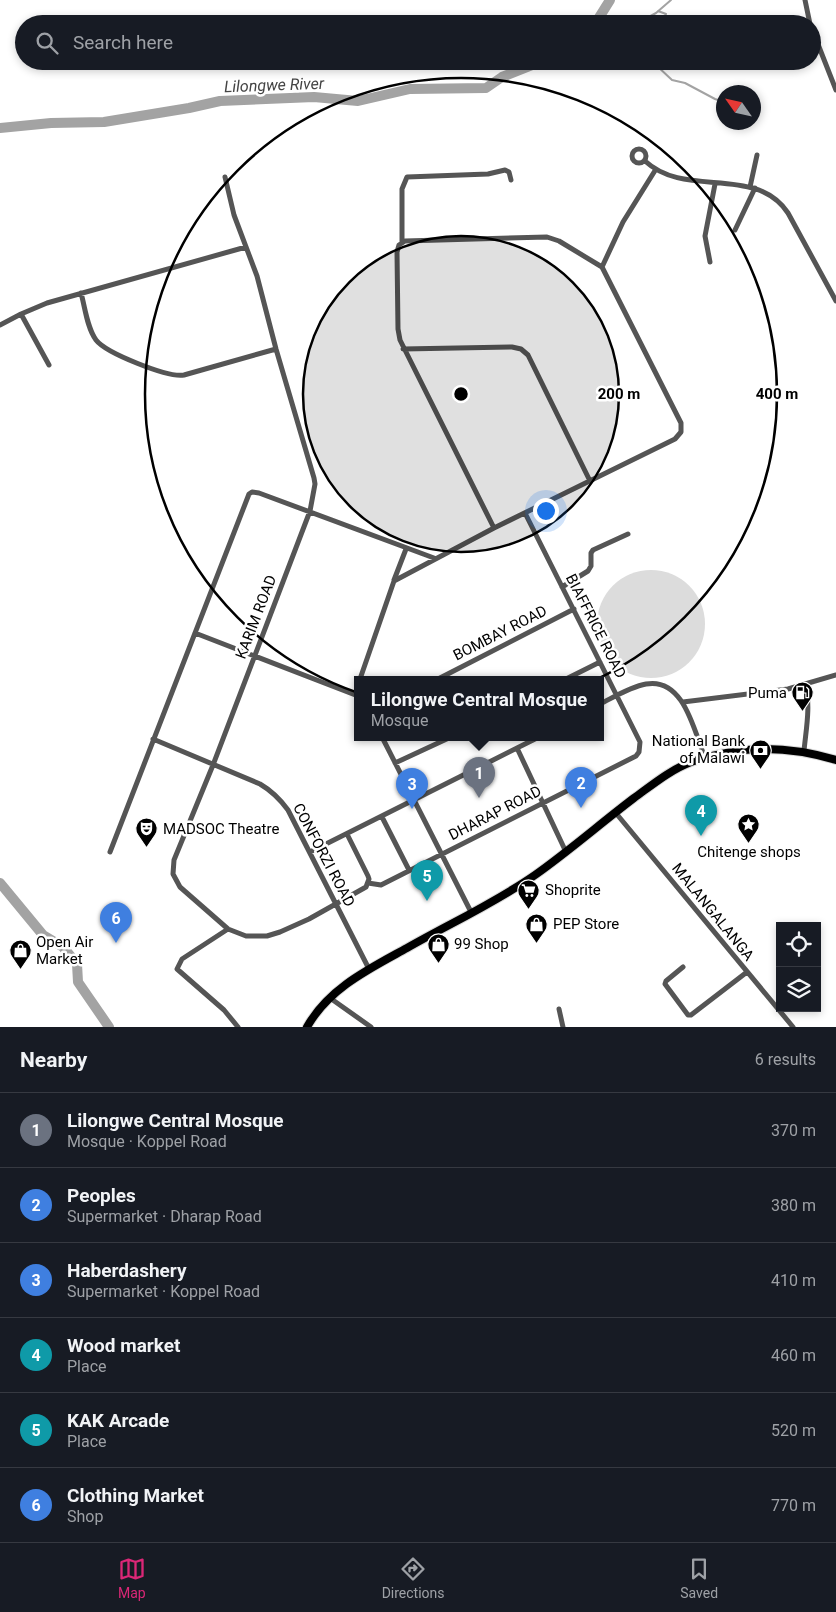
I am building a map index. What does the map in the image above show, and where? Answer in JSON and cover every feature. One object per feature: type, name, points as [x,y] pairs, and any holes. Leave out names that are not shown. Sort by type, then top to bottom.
[{"type":"highway","points":[[308,1027],[330,998],[353,978],[523,882],[566,852],[615,812],[673,771],[705,758],[757,748],[781,748],[804,751],[836,760]]},
{"type":"street","points":[[805,0],[808,15]]},
{"type":"street","points":[[821,52],[836,90]]},
{"type":"street","points":[[735,230],[752,188],[757,155]]},
{"type":"street","points":[[645,160],[656,170],[698,182],[752,188],[778,200],[836,301]]},
{"type":"street","points":[[494,528],[403,349],[398,329],[397,249],[402,242],[402,189],[407,178],[488,174],[505,170],[509,172],[511,180]]},
{"type":"street","points":[[602,267],[623,222],[656,170]]},
{"type":"street","name":"KARIM ROAD","points":[[226,177],[234,215],[257,276],[276,349],[316,484],[310,511],[213,765],[174,860],[173,874],[180,887],[228,929],[246,936],[267,936],[309,919],[363,889],[368,883]]},
{"type":"street","points":[[710,262],[705,226],[715,184]]},
{"type":"street","points":[[394,581],[434,558],[675,439],[682,427],[602,267],[559,241],[547,237],[402,242]]},
{"type":"street","points":[[0,325],[21,314],[81,292],[246,248]]},
{"type":"street","points":[[81,292],[92,334],[101,345],[137,363],[171,375],[184,375],[276,349]]},
{"type":"street","points":[[21,314],[49,365]]},
{"type":"street","points":[[403,349],[512,347],[521,349],[528,355],[590,481]]},
{"type":"street","points":[[110,852],[249,494],[252,492],[259,493],[434,558]]},
{"type":"street","name":"BIAFFRICE ROAD","points":[[524,513],[640,742],[640,752]]},
{"type":"street","points":[[562,587],[588,571],[591,566],[591,553],[593,550],[628,534]]},
{"type":"street","points":[[361,676],[406,549]]},
{"type":"street","name":"BOMBAY ROAD","points":[[444,676],[574,609]]},
{"type":"street","points":[[195,633],[354,694]]},
{"type":"street","points":[[572,676],[600,662]]},
{"type":"street","points":[[683,702],[775,691],[836,675]]},
{"type":"street","points":[[604,702],[644,685],[660,684],[668,687],[683,702],[705,758]]},
{"type":"street","points":[[804,751],[808,711],[808,694],[805,684]]},
{"type":"street","name":"CONFORZI ROAD","points":[[153,739],[271,790],[288,810],[368,969]]},
{"type":"street","points":[[384,741],[471,912]]},
{"type":"street","points":[[396,763],[443,741]]},
{"type":"street","points":[[310,852],[531,741]]},
{"type":"street","points":[[517,748],[566,852]]},
{"type":"street","name":"DHARAP ROAD","points":[[368,883],[381,885],[636,756],[640,752]]},
{"type":"street","name":"MALANGALANGA","points":[[615,812],[793,1027]]},
{"type":"street","points":[[382,816],[409,870]]},
{"type":"street","points":[[347,834],[368,876],[368,883]]},
{"type":"street","points":[[228,929],[182,959],[177,969],[224,1010],[238,1027]]},
{"type":"street","points":[[683,967],[666,980],[665,984],[688,1015],[691,1015],[747,972]]},
{"type":"street","points":[[330,998],[371,1027]]},
{"type":"street","points":[[559,1009],[563,1027]]},
{"type":"shaded area","points":[[651,570],[672,574],[689,586],[701,603],[705,624],[701,645],[689,662],[672,674],[651,678],[630,674],[613,662],[601,645],[597,624],[601,603],[613,586],[630,574]]},
{"type":"waterway","name":"Lilongwe River","points":[[601,15],[610,0]]},
{"type":"waterway","points":[[652,15],[671,0]]},
{"type":"waterway","points":[[658,11],[665,15]]},
{"type":"waterway","name":"Lilongwe River","points":[[0,128],[51,123],[104,122],[220,101],[314,97],[358,101],[410,89],[486,88],[502,77],[520,70]]},
{"type":"waterway","points":[[661,70],[672,80],[685,83],[716,99]]},
{"type":"waterway","name":"Lilongwe River","points":[[0,883],[43,935],[63,947],[77,964],[78,982],[109,1027]]},
{"type":"place","name":"Puma","points":[[803,712]]},
{"type":"place","name":"National Bank of Malawi","points":[[761,769]]},
{"type":"place","name":"Lilongwe Central Mosque","points":[[479,798]]},
{"type":"place","name":"Peoples","points":[[581,808]]},
{"type":"place","name":"Haberdashery","points":[[412,809]]},
{"type":"place","name":"Wood market","points":[[701,836]]},
{"type":"place","name":"Chitenge shops","points":[[749,843]]},
{"type":"place","name":"MADSOC Theatre","points":[[147,848]]},
{"type":"place","name":"KAK Arcade","points":[[427,901]]},
{"type":"place","name":"Shoprite","points":[[529,909]]},
{"type":"place","name":"Clothing Market","points":[[116,943]]},
{"type":"place","name":"PEP Store","points":[[537,943]]},
{"type":"place","name":"99 Shop","points":[[438,963]]},
{"type":"place","name":"Open Air Market","points":[[20,970]]}]
